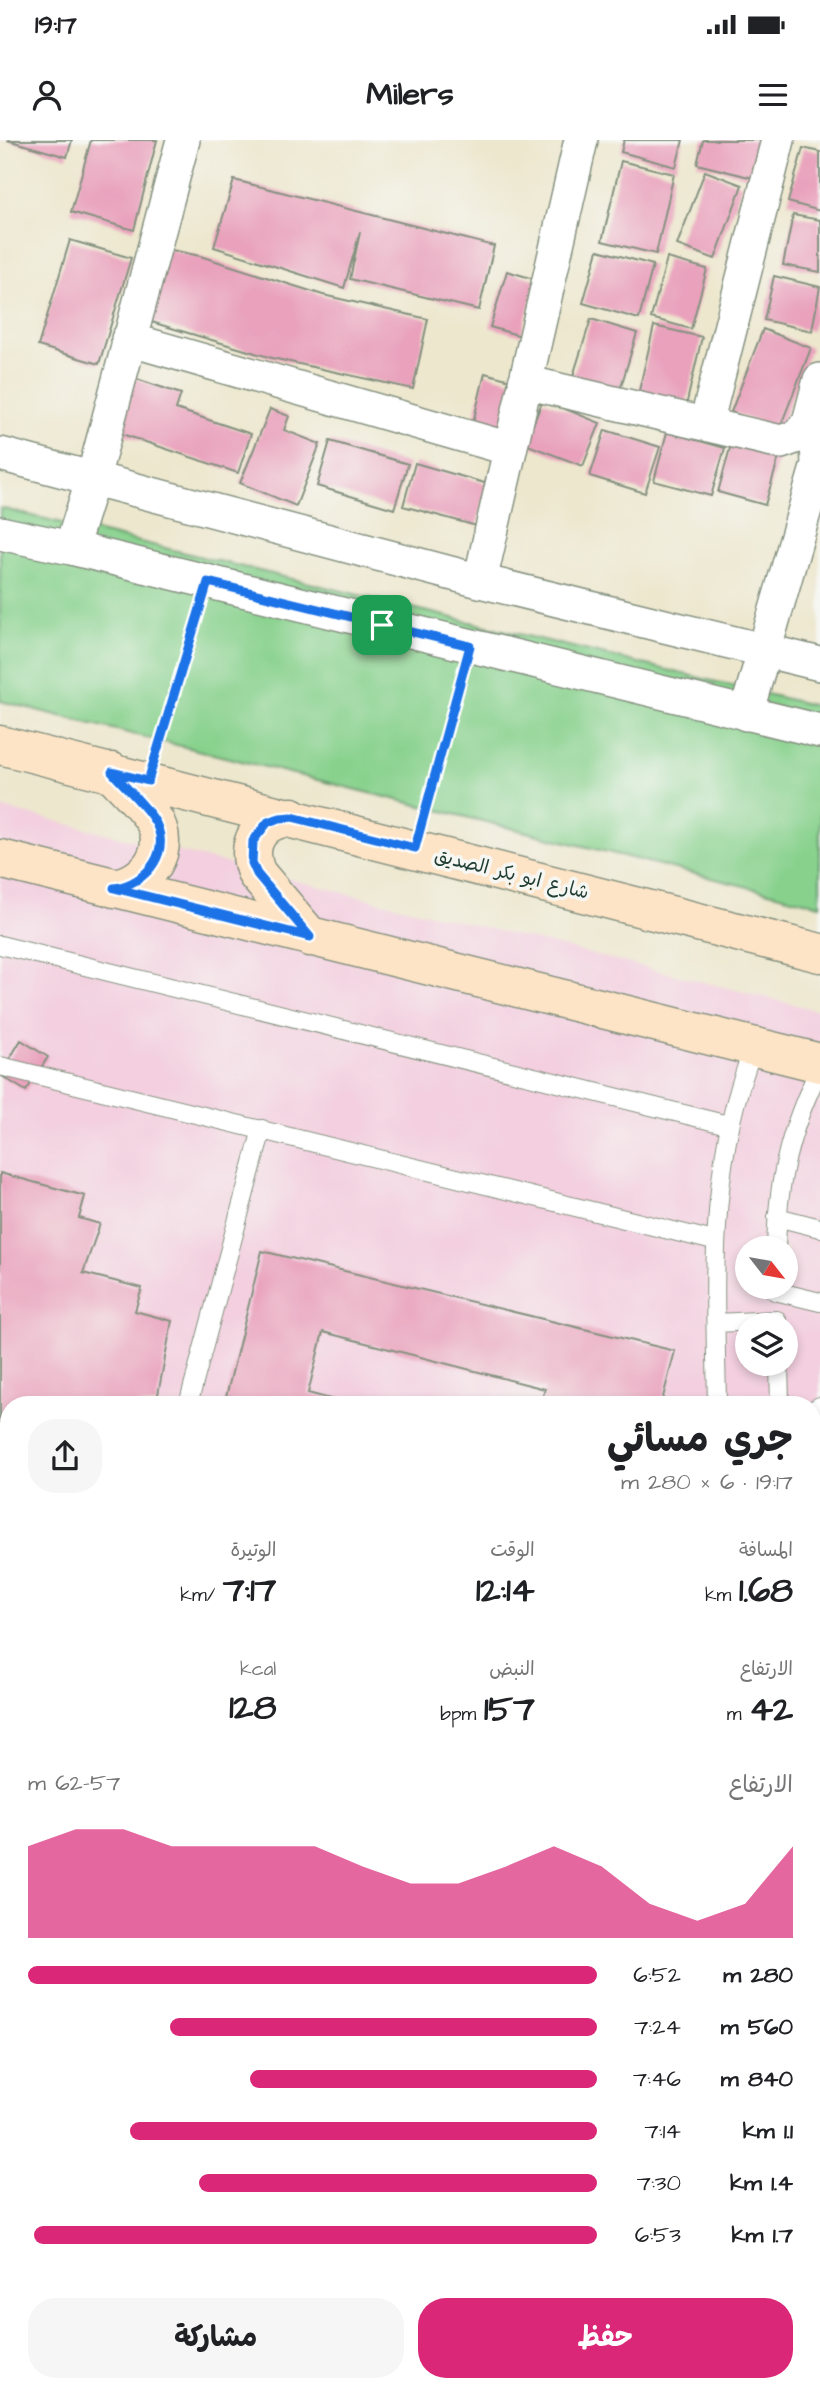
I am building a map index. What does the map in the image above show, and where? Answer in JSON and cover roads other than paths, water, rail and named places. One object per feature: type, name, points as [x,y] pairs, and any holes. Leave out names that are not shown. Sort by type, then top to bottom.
[{"type":"main road","name":"شارع ابو بكر الصديق","points":[[0,745],[415,848],[820,953]]},
{"type":"main road","points":[[112,772],[154,818],[160,841],[154,864],[147,874],[126,886],[114,888]]},
{"type":"main road","points":[[292,817],[280,818],[259,830],[253,841],[252,863],[257,874],[310,937]]},
{"type":"main road","points":[[0,859],[820,1065]]},
{"type":"street","points":[[71,548],[93,478],[183,140]]},
{"type":"street","points":[[480,581],[581,140]]},
{"type":"street","points":[[706,424],[778,140]]},
{"type":"street","points":[[128,339],[510,449]]},
{"type":"street","points":[[526,382],[781,442],[798,436],[809,422],[820,380]]},
{"type":"street","points":[[746,714],[818,464],[817,442],[809,422]]},
{"type":"street","points":[[0,454],[480,581],[820,664]]},
{"type":"street","points":[[0,533],[820,731]]},
{"type":"lane","points":[[0,946],[728,1125]]},
{"type":"lane","points":[[717,1396],[714,1241],[728,1125],[738,1085],[754,1047]]},
{"type":"lane","points":[[776,1236],[783,1164],[798,1112],[820,1065]]},
{"type":"lane","points":[[0,1066],[714,1241]]},
{"type":"lane","points":[[190,1396],[262,1129]]},
{"type":"lane","points":[[777,1217],[820,1228]]},
{"type":"lane","points":[[798,1296],[820,1302]]},
{"type":"lane","points":[[716,1323],[735,1323]]},
{"type":"lane","points":[[779,1376],[780,1396]]}]
